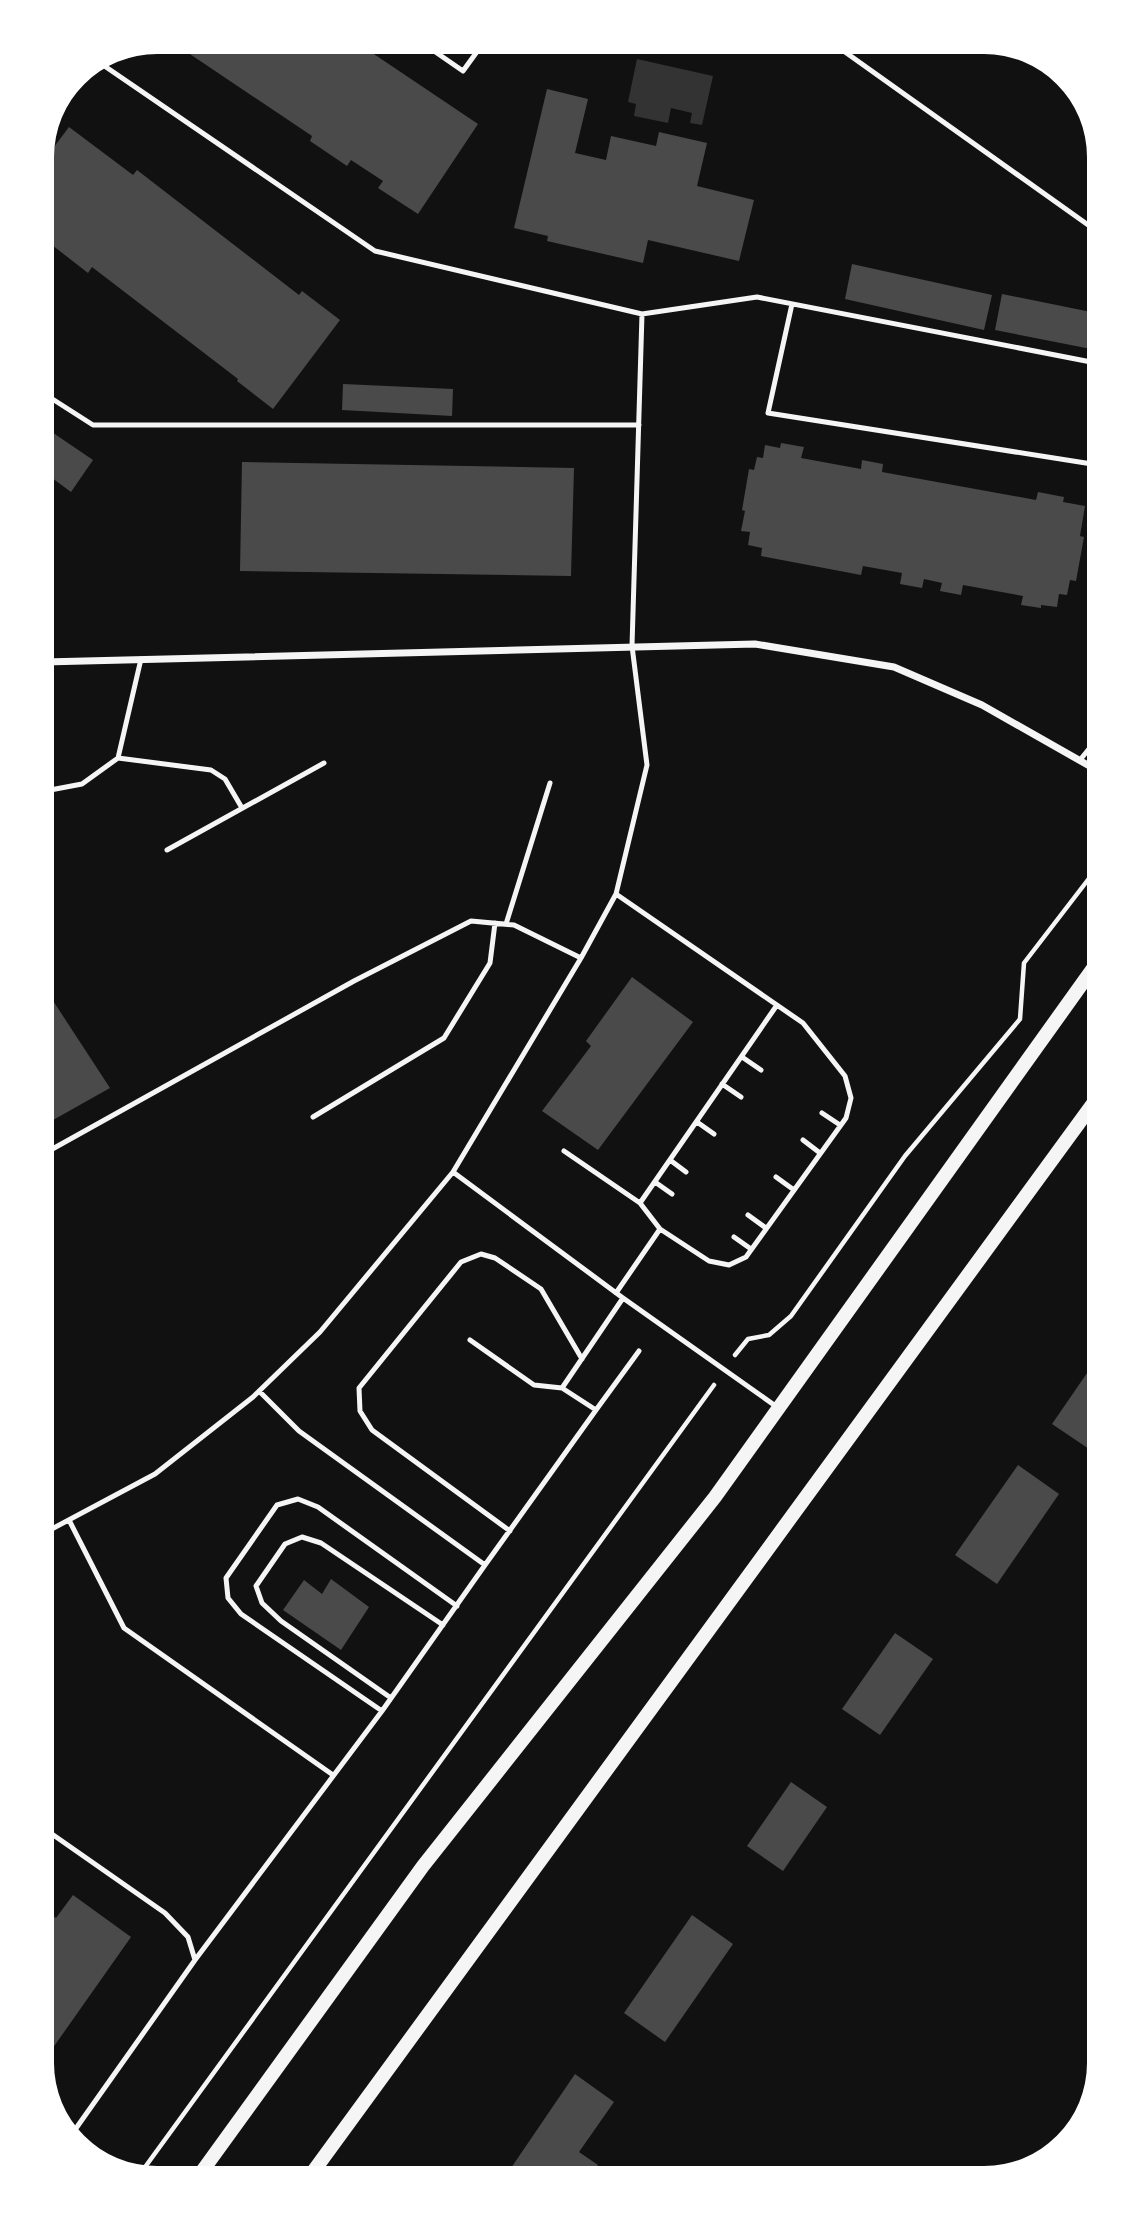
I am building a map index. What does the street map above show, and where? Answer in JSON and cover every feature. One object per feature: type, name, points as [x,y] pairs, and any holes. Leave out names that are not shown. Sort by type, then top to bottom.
[{"type":"main road","points":[[206,2166],[423,1866],[715,1497],[1087,977]]},
{"type":"main road","points":[[317,2166],[1087,1112]]},
{"type":"street","points":[[54,662],[755,644],[894,667],[982,705],[1087,764]]},
{"type":"lane","points":[[438,54],[463,71],[475,54]]},
{"type":"lane","points":[[848,54],[1087,224]]},
{"type":"lane","points":[[107,68],[375,251],[642,314],[757,297],[1087,361]]},
{"type":"lane","points":[[792,304],[768,413],[1087,463]]},
{"type":"lane","points":[[54,1528],[155,1474],[259,1391],[320,1332],[453,1172],[581,958],[616,894],[647,765],[632,646],[642,314]]},
{"type":"lane","points":[[54,400],[93,425],[639,425]]},
{"type":"lane","points":[[54,789],[82,784],[118,758],[141,659]]},
{"type":"lane","points":[[1080,760],[1087,751]]},
{"type":"lane","points":[[118,758],[211,770],[225,779],[242,808]]},
{"type":"lane","points":[[167,850],[324,763]]},
{"type":"lane","points":[[506,924],[550,783]]},
{"type":"lane","points":[[564,1152],[640,1203],[660,1229],[709,1261],[729,1265],[746,1256],[751,1250],[846,1118],[851,1098],[845,1076],[803,1023],[616,894]]},
{"type":"lane","points":[[54,1148],[354,981],[471,921],[514,925],[581,958]]},
{"type":"lane","points":[[313,1117],[444,1038],[490,963],[495,923]]},
{"type":"lane","points":[[640,1203],[777,1006]]},
{"type":"lane","points":[[742,1057],[761,1070]]},
{"type":"lane","points":[[722,1084],[741,1097]]},
{"type":"lane","points":[[822,1113],[840,1125]]},
{"type":"lane","points":[[697,1122],[714,1135]]},
{"type":"lane","points":[[803,1140],[820,1153]]},
{"type":"lane","points":[[670,1160],[687,1172]]},
{"type":"lane","points":[[453,1172],[616,1293],[779,1408]]},
{"type":"lane","points":[[776,1177],[794,1190]]},
{"type":"lane","points":[[655,1182],[672,1194]]},
{"type":"lane","points":[[748,1215],[766,1228]]},
{"type":"lane","points":[[616,1293],[660,1229]]},
{"type":"lane","points":[[734,1237],[751,1250]]},
{"type":"lane","points":[[510,1531],[372,1430],[360,1411],[359,1388],[461,1262],[481,1255],[495,1258],[541,1289],[582,1359]]},
{"type":"lane","points":[[562,1388],[622,1297]]},
{"type":"lane","points":[[470,1340],[534,1385],[562,1388],[596,1410]]},
{"type":"lane","points":[[77,2127],[195,1960],[382,1711],[639,1351]]},
{"type":"lane","points":[[259,1391],[299,1431],[485,1565]]},
{"type":"lane","points":[[382,1711],[241,1614],[228,1598],[226,1578],[277,1505],[298,1499],[318,1507],[457,1606]]},
{"type":"lane","points":[[69,1520],[124,1628],[334,1775]]},
{"type":"lane","points":[[391,1698],[281,1621],[262,1603],[256,1586],[285,1544],[302,1537],[321,1543],[443,1625]]},
{"type":"lane","points":[[54,1835],[165,1913],[188,1937],[195,1960]]},
{"type":"path","points":[[145,2165],[748,1339],[769,1335],[791,1317],[905,1156],[1020,1019],[1024,963],[1087,881]]},
{"type":"shaded area","points":[[637,59],[713,76],[702,125],[690,123],[692,113],[671,108],[668,123],[634,116],[636,104],[628,102]]},
{"type":"building","points":[[190,54],[374,54],[478,124],[418,214],[378,188],[383,181],[351,160],[347,166],[310,141],[312,136]]},
{"type":"building","points":[[547,89],[588,99],[575,153],[606,160],[611,136],[656,146],[659,132],[707,143],[697,186],[754,200],[739,261],[648,240],[643,263],[547,241],[548,236],[514,228]]},
{"type":"building","points":[[69,127],[133,175],[137,170],[299,295],[302,291],[340,320],[273,409],[92,267],[88,273],[54,247],[55,146]]},
{"type":"building","points":[[852,264],[992,295],[984,330],[845,299]]},
{"type":"building","points":[[1002,294],[1087,311],[1087,348],[995,330]]},
{"type":"building","points":[[343,384],[453,389],[452,416],[342,410]]},
{"type":"building","points":[[54,433],[93,460],[71,492],[54,479]]},
{"type":"building","points":[[781,443],[804,447],[801,458],[861,469],[862,460],[883,464],[882,472],[1036,500],[1038,492],[1064,497],[1063,502],[1085,506],[1080,536],[1084,537],[1076,581],[1070,580],[1067,595],[1059,594],[1057,607],[1041,605],[1041,608],[1021,605],[1023,596],[963,585],[961,595],[940,591],[942,583],[924,579],[922,588],[900,584],[902,573],[863,566],[861,575],[761,556],[762,548],[748,545],[750,532],[741,531],[749,469],[754,470],[757,457],[763,458],[765,445],[780,448]]},
{"type":"building","points":[[242,462],[574,468],[571,576],[240,571]]},
{"type":"building","points":[[632,977],[693,1022],[598,1150],[542,1111],[591,1046],[586,1041]]},
{"type":"building","points":[[54,1002],[110,1088],[54,1120]]},
{"type":"building","points":[[1087,1373],[1087,1448],[1052,1424]]},
{"type":"building","points":[[1018,1465],[1059,1494],[997,1584],[955,1555]]},
{"type":"building","points":[[331,1579],[369,1607],[341,1650],[283,1610],[304,1580],[322,1594]]},
{"type":"building","points":[[895,1633],[933,1659],[880,1735],[842,1709]]},
{"type":"building","points":[[791,1782],[827,1807],[783,1871],[747,1846]]},
{"type":"building","points":[[73,1895],[131,1937],[54,2046],[54,1917],[56,1918]]},
{"type":"building","points":[[692,1915],[733,1944],[665,2042],[624,2013]]},
{"type":"building","points":[[575,2074],[614,2102],[579,2152],[597,2166],[512,2166]]}]
